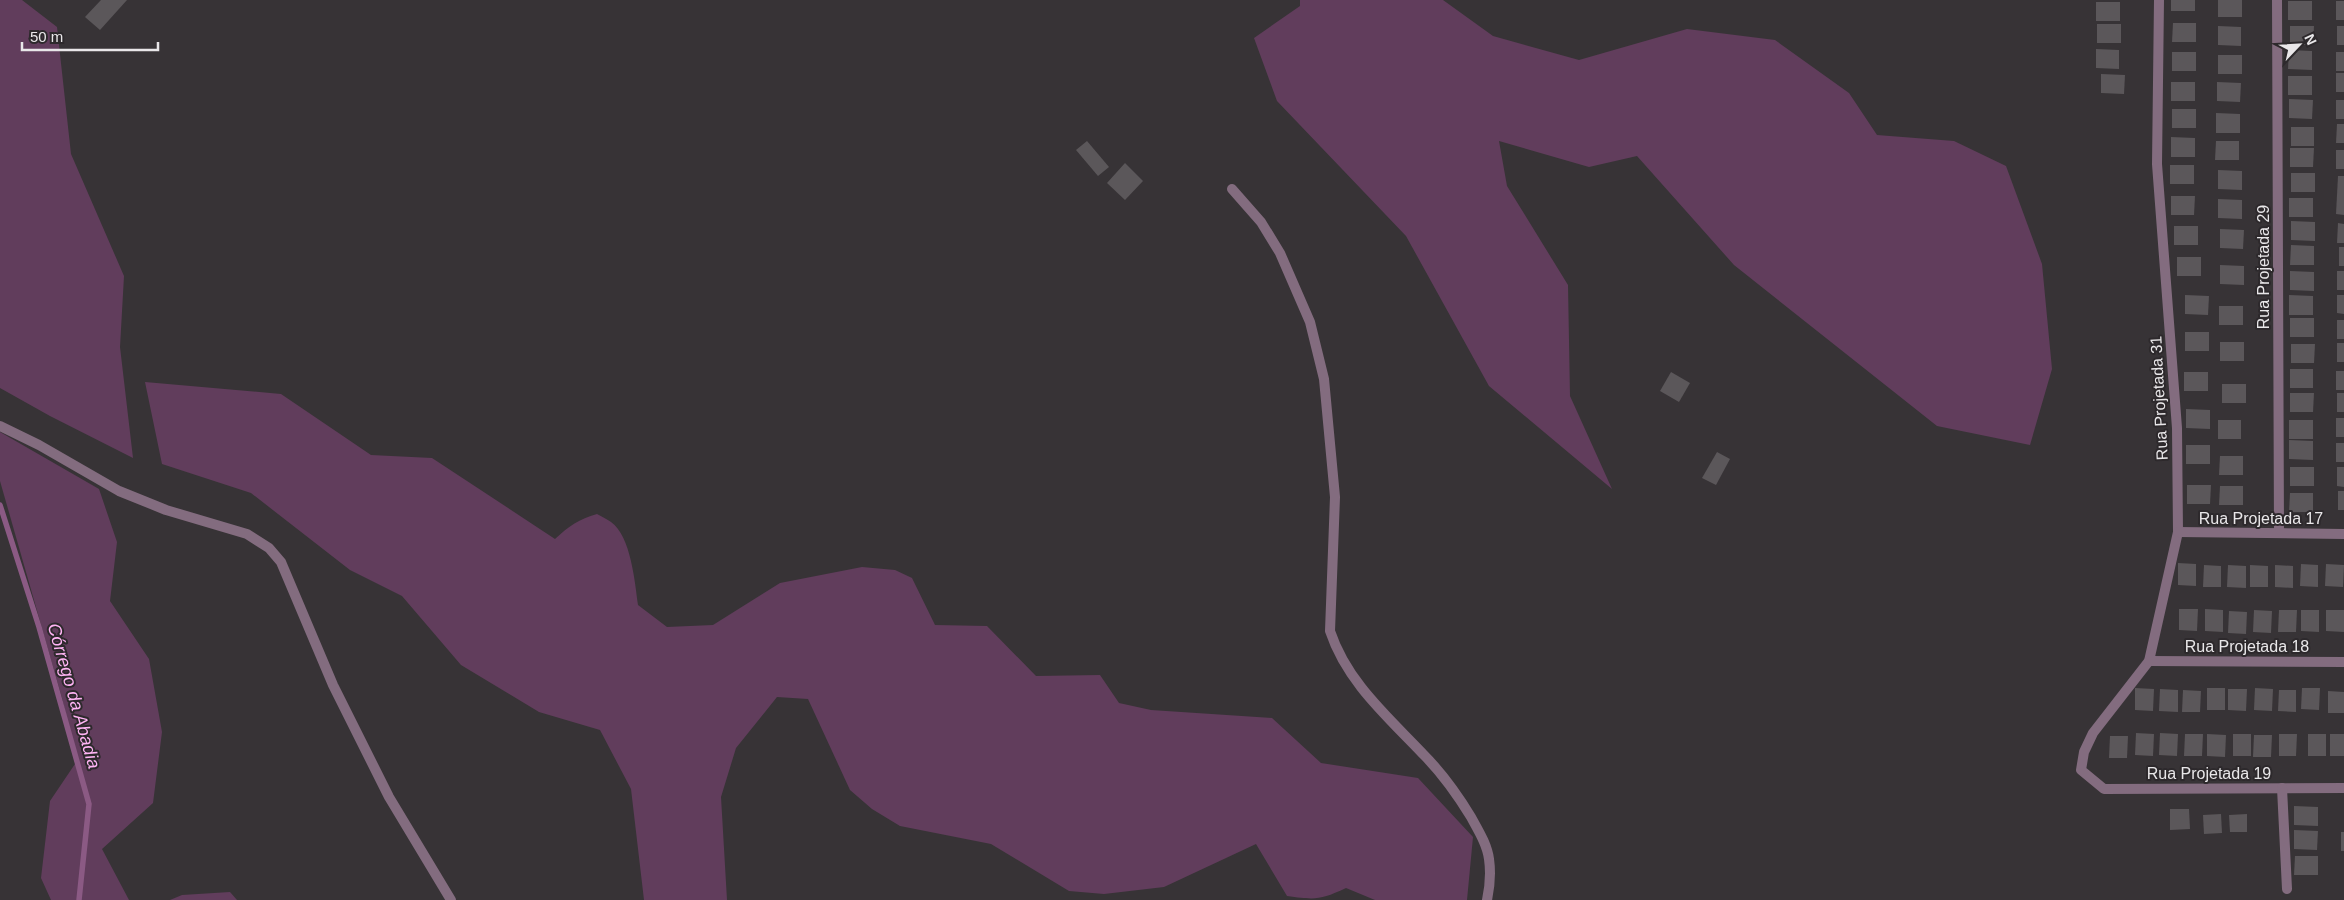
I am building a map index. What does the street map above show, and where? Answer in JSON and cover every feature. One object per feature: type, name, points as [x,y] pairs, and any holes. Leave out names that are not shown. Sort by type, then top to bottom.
[{"type":"street","name":"Rua Projetada 31","points":[[2080,770],[2084,752],[2093,733],[2150,661],[2178,532],[2177,428],[2157,164],[2160,0]]},
{"type":"street","name":"Rua Projetada 29","points":[[2277,0],[2279,533]]},
{"type":"street","points":[[1232,189],[1261,222],[1280,253],[1310,322],[1324,378],[1335,497],[1330,632],[1337,652],[1349,673],[1455,790],[1481,834],[1489,857],[1490,881],[1487,900]]},
{"type":"street","points":[[0,426],[39,445],[119,491],[166,510],[247,534],[269,548],[281,562],[333,684],[389,797],[451,900]]},
{"type":"street","name":"Rua Projetada 17","points":[[2178,532],[2344,534]]},
{"type":"street","name":"Rua Projetada 18","points":[[2150,661],[2344,662]]},
{"type":"street","name":"Rua Projetada 19","points":[[2080,770],[2104,789],[2344,788]]},
{"type":"street","points":[[2282,788],[2287,889]]},
{"type":"shaded area","points":[[0,0],[22,0],[57,27],[71,154],[124,276],[120,347],[133,458],[0,388]]},
{"type":"shaded area","points":[[1300,0],[1443,0],[1493,36],[1579,60],[1687,29],[1775,40],[1849,93],[1877,135],[1954,141],[2006,166],[2042,264],[2052,369],[2030,445],[1937,426],[1734,265],[1637,156],[1589,167],[1499,141],[1507,186],[1568,285],[1570,396],[1612,489],[1489,386],[1406,236],[1277,101],[1254,38],[1300,6]]},
{"type":"shaded area","points":[[145,382],[281,394],[371,455],[432,458],[555,539],[574,524],[597,514],[611,522],[618,529],[628,549],[638,605],[667,627],[713,625],[780,583],[862,567],[895,570],[912,578],[935,625],[987,626],[1036,676],[1100,675],[1119,703],[1151,710],[1272,718],[1321,763],[1418,778],[1473,837],[1467,900],[1375,900],[1346,888],[1318,898],[1287,896],[1256,844],[1164,887],[1104,894],[1069,891],[991,844],[900,826],[872,809],[850,790],[808,699],[777,697],[736,748],[721,797],[727,900],[644,900],[631,789],[600,730],[539,712],[461,665],[402,596],[350,570],[251,493],[162,464]]},
{"type":"shaded area","points":[[0,432],[99,489],[117,542],[110,601],[149,659],[162,732],[153,803],[102,849],[129,900],[51,900],[41,878],[50,801],[77,761],[62,698],[0,481]]},
{"type":"shaded area","points":[[230,892],[237,900],[170,900],[182,895]]},
{"type":"building","points":[[101,0],[127,0],[100,30],[85,17]]},
{"type":"building","points":[[2171,0],[2195,0],[2195,11],[2171,11]]},
{"type":"building","points":[[2218,0],[2242,0],[2242,17],[2218,17]]},
{"type":"building","points":[[2288,1],[2312,1],[2312,20],[2288,20]]},
{"type":"building","points":[[2336,1],[2344,1],[2344,20],[2336,20]]},
{"type":"building","points":[[2096,2],[2120,2],[2120,21],[2096,21]]},
{"type":"building","points":[[2173,23],[2196,23],[2196,42],[2172,42]]},
{"type":"building","points":[[2097,24],[2121,24],[2121,43],[2097,43]]},
{"type":"building","points":[[2218,26],[2241,27],[2241,46],[2218,45]]},
{"type":"building","points":[[2290,26],[2314,26],[2313,45],[2290,45]]},
{"type":"building","points":[[2337,26],[2344,26],[2344,45],[2337,45]]},
{"type":"building","points":[[2096,49],[2119,50],[2119,69],[2096,68]]},
{"type":"building","points":[[2289,50],[2312,51],[2312,70],[2288,69]]},
{"type":"building","points":[[2172,52],[2196,52],[2196,71],[2172,71]]},
{"type":"building","points":[[2336,52],[2344,52],[2344,71],[2336,71]]},
{"type":"building","points":[[2218,55],[2242,55],[2242,74],[2218,74]]},
{"type":"building","points":[[2336,73],[2344,73],[2344,92],[2336,92]]},
{"type":"building","points":[[2101,74],[2125,75],[2124,94],[2101,93]]},
{"type":"building","points":[[2288,76],[2312,76],[2312,95],[2288,95]]},
{"type":"building","points":[[2171,82],[2195,82],[2195,101],[2171,101]]},
{"type":"building","points":[[2217,82],[2241,83],[2240,102],[2217,101]]},
{"type":"building","points":[[2289,99],[2313,100],[2312,119],[2289,118]]},
{"type":"building","points":[[2336,100],[2344,100],[2344,119],[2336,119]]},
{"type":"building","points":[[2172,109],[2196,109],[2196,128],[2172,128]]},
{"type":"building","points":[[2216,113],[2240,114],[2240,133],[2216,133]]},
{"type":"building","points":[[2337,124],[2344,124],[2344,143],[2336,143]]},
{"type":"building","points":[[2291,127],[2314,127],[2314,146],[2291,146]]},
{"type":"building","points":[[2171,137],[2195,138],[2195,157],[2171,157]]},
{"type":"building","points":[[1087,141],[1109,167],[1098,176],[1076,150]]},
{"type":"building","points":[[2216,141],[2239,141],[2239,160],[2215,160]]},
{"type":"building","points":[[2290,148],[2314,148],[2313,167],[2290,167]]},
{"type":"building","points":[[2336,150],[2344,150],[2344,169],[2336,169]]},
{"type":"building","points":[[1125,163],[1143,181],[1125,200],[1107,183]]},
{"type":"building","points":[[2170,165],[2194,165],[2194,184],[2170,184]]},
{"type":"building","points":[[2218,170],[2242,171],[2242,190],[2218,189]]},
{"type":"building","points":[[2291,173],[2315,173],[2315,192],[2291,192]]},
{"type":"building","points":[[2338,176],[2344,176],[2344,215],[2336,214]]},
{"type":"building","points":[[2171,196],[2195,196],[2194,215],[2171,215]]},
{"type":"building","points":[[2289,198],[2313,198],[2313,217],[2289,217]]},
{"type":"building","points":[[2218,199],[2242,200],[2242,219],[2218,218]]},
{"type":"building","points":[[2291,221],[2315,222],[2315,241],[2291,240]]},
{"type":"building","points":[[2338,223],[2344,224],[2344,243],[2337,243]]},
{"type":"building","points":[[2174,226],[2198,226],[2198,245],[2174,245]]},
{"type":"building","points":[[2220,229],[2244,230],[2243,249],[2220,248]]},
{"type":"building","points":[[2291,245],[2314,246],[2314,265],[2290,265]]},
{"type":"building","points":[[2339,247],[2344,247],[2344,266],[2339,266]]},
{"type":"building","points":[[2177,257],[2201,257],[2201,276],[2177,276]]},
{"type":"building","points":[[2220,265],[2244,266],[2244,285],[2220,284]]},
{"type":"building","points":[[2290,271],[2314,272],[2314,291],[2290,290]]},
{"type":"building","points":[[2337,271],[2344,271],[2344,290],[2337,290]]},
{"type":"building","points":[[2185,295],[2209,296],[2208,315],[2185,314]]},
{"type":"building","points":[[2289,295],[2313,296],[2313,315],[2289,315]]},
{"type":"building","points":[[2337,295],[2344,295],[2344,314],[2337,313]]},
{"type":"building","points":[[2219,306],[2243,306],[2243,325],[2219,325]]},
{"type":"building","points":[[2290,318],[2314,318],[2314,337],[2290,337]]},
{"type":"building","points":[[2337,320],[2344,320],[2344,339],[2337,339]]},
{"type":"building","points":[[2185,332],[2209,332],[2209,351],[2185,351]]},
{"type":"building","points":[[2220,342],[2244,342],[2244,361],[2220,361]]},
{"type":"building","points":[[2337,343],[2344,343],[2344,362],[2337,362]]},
{"type":"building","points":[[2291,344],[2315,344],[2314,363],[2291,363]]},
{"type":"building","points":[[2290,369],[2313,369],[2313,388],[2290,388]]},
{"type":"building","points":[[2336,371],[2344,371],[2344,390],[2336,390]]},
{"type":"building","points":[[1671,372],[1690,383],[1679,402],[1660,391]]},
{"type":"building","points":[[2184,372],[2208,372],[2208,391],[2184,391]]},
{"type":"building","points":[[2222,384],[2246,384],[2246,403],[2222,403]]},
{"type":"building","points":[[2290,393],[2314,393],[2313,412],[2290,412]]},
{"type":"building","points":[[2337,393],[2344,393],[2344,412],[2337,412]]},
{"type":"building","points":[[2186,409],[2210,410],[2210,429],[2186,428]]},
{"type":"building","points":[[2336,418],[2344,418],[2344,437],[2336,437]]},
{"type":"building","points":[[2218,420],[2241,420],[2241,439],[2218,439]]},
{"type":"building","points":[[2289,420],[2313,420],[2313,439],[2289,439]]},
{"type":"building","points":[[2289,440],[2313,441],[2313,460],[2289,459]]},
{"type":"building","points":[[2336,443],[2344,443],[2344,462],[2336,462]]},
{"type":"building","points":[[2186,445],[2210,445],[2210,464],[2186,464]]},
{"type":"building","points":[[1717,452],[1730,459],[1716,485],[1702,478]]},
{"type":"building","points":[[2220,456],[2243,456],[2243,475],[2219,475]]},
{"type":"building","points":[[2290,467],[2314,467],[2314,486],[2290,486]]},
{"type":"building","points":[[2337,467],[2344,467],[2344,487],[2337,486]]},
{"type":"building","points":[[2187,485],[2211,485],[2210,504],[2187,504]]},
{"type":"building","points":[[2220,486],[2243,486],[2243,505],[2219,505]]},
{"type":"building","points":[[2338,491],[2344,491],[2344,510],[2338,510]]},
{"type":"building","points":[[2290,493],[2313,493],[2313,512],[2289,512]]},
{"type":"building","points":[[2178,563],[2196,564],[2196,586],[2178,585]]},
{"type":"building","points":[[2301,564],[2318,565],[2318,587],[2300,586]]},
{"type":"building","points":[[2326,564],[2344,565],[2343,587],[2325,586]]},
{"type":"building","points":[[2204,565],[2221,566],[2221,587],[2203,587]]},
{"type":"building","points":[[2228,565],[2246,566],[2246,588],[2227,587]]},
{"type":"building","points":[[2250,565],[2268,566],[2268,587],[2250,587]]},
{"type":"building","points":[[2275,565],[2293,566],[2293,588],[2275,587]]},
{"type":"building","points":[[2179,609],[2198,609],[2197,631],[2179,630]]},
{"type":"building","points":[[2205,609],[2223,610],[2223,632],[2205,631]]},
{"type":"building","points":[[2254,610],[2272,611],[2271,633],[2253,632]]},
{"type":"building","points":[[2279,610],[2297,610],[2296,632],[2278,632]]},
{"type":"building","points":[[2301,610],[2319,610],[2319,632],[2301,631]]},
{"type":"building","points":[[2326,610],[2344,610],[2344,632],[2326,631]]},
{"type":"building","points":[[2229,611],[2247,612],[2246,634],[2228,633]]},
{"type":"building","points":[[2135,688],[2154,689],[2153,711],[2135,710]]},
{"type":"building","points":[[2207,688],[2225,688],[2225,710],[2207,710]]},
{"type":"building","points":[[2255,688],[2273,689],[2272,711],[2254,710]]},
{"type":"building","points":[[2302,688],[2320,688],[2319,710],[2301,709]]},
{"type":"building","points":[[2160,689],[2178,690],[2178,712],[2159,711]]},
{"type":"building","points":[[2228,689],[2247,689],[2246,711],[2228,710]]},
{"type":"building","points":[[2183,690],[2201,691],[2200,712],[2182,712]]},
{"type":"building","points":[[2279,690],[2296,690],[2296,712],[2278,711]]},
{"type":"building","points":[[2328,691],[2344,692],[2344,713],[2328,713]]},
{"type":"building","points":[[2136,733],[2154,734],[2153,756],[2135,755]]},
{"type":"building","points":[[2160,733],[2178,734],[2177,756],[2159,755]]},
{"type":"building","points":[[2185,734],[2203,734],[2202,756],[2184,756]]},
{"type":"building","points":[[2207,734],[2226,735],[2225,757],[2207,756]]},
{"type":"building","points":[[2233,734],[2251,734],[2251,756],[2233,756]]},
{"type":"building","points":[[2279,734],[2297,734],[2296,756],[2279,756]]},
{"type":"building","points":[[2308,734],[2326,734],[2326,756],[2308,756]]},
{"type":"building","points":[[2330,734],[2344,734],[2344,756],[2330,756]]},
{"type":"building","points":[[2254,735],[2272,735],[2271,757],[2253,757]]},
{"type":"building","points":[[2110,736],[2128,736],[2127,758],[2109,758]]},
{"type":"building","points":[[2294,806],[2318,807],[2318,826],[2294,825]]},
{"type":"building","points":[[2170,809],[2189,809],[2190,829],[2170,830]]},
{"type":"building","points":[[2221,814],[2222,833],[2204,834],[2203,815]]},
{"type":"building","points":[[2247,814],[2247,832],[2230,832],[2229,815]]},
{"type":"building","points":[[2294,830],[2318,831],[2317,850],[2294,849]]},
{"type":"building","points":[[2341,832],[2344,832],[2344,851],[2341,851]]},
{"type":"building","points":[[2295,856],[2318,856],[2318,875],[2294,875]]},
{"type":"waterway","name":"Córrego da Abadia","points":[[0,505],[39,627],[89,804],[79,900]]}]
